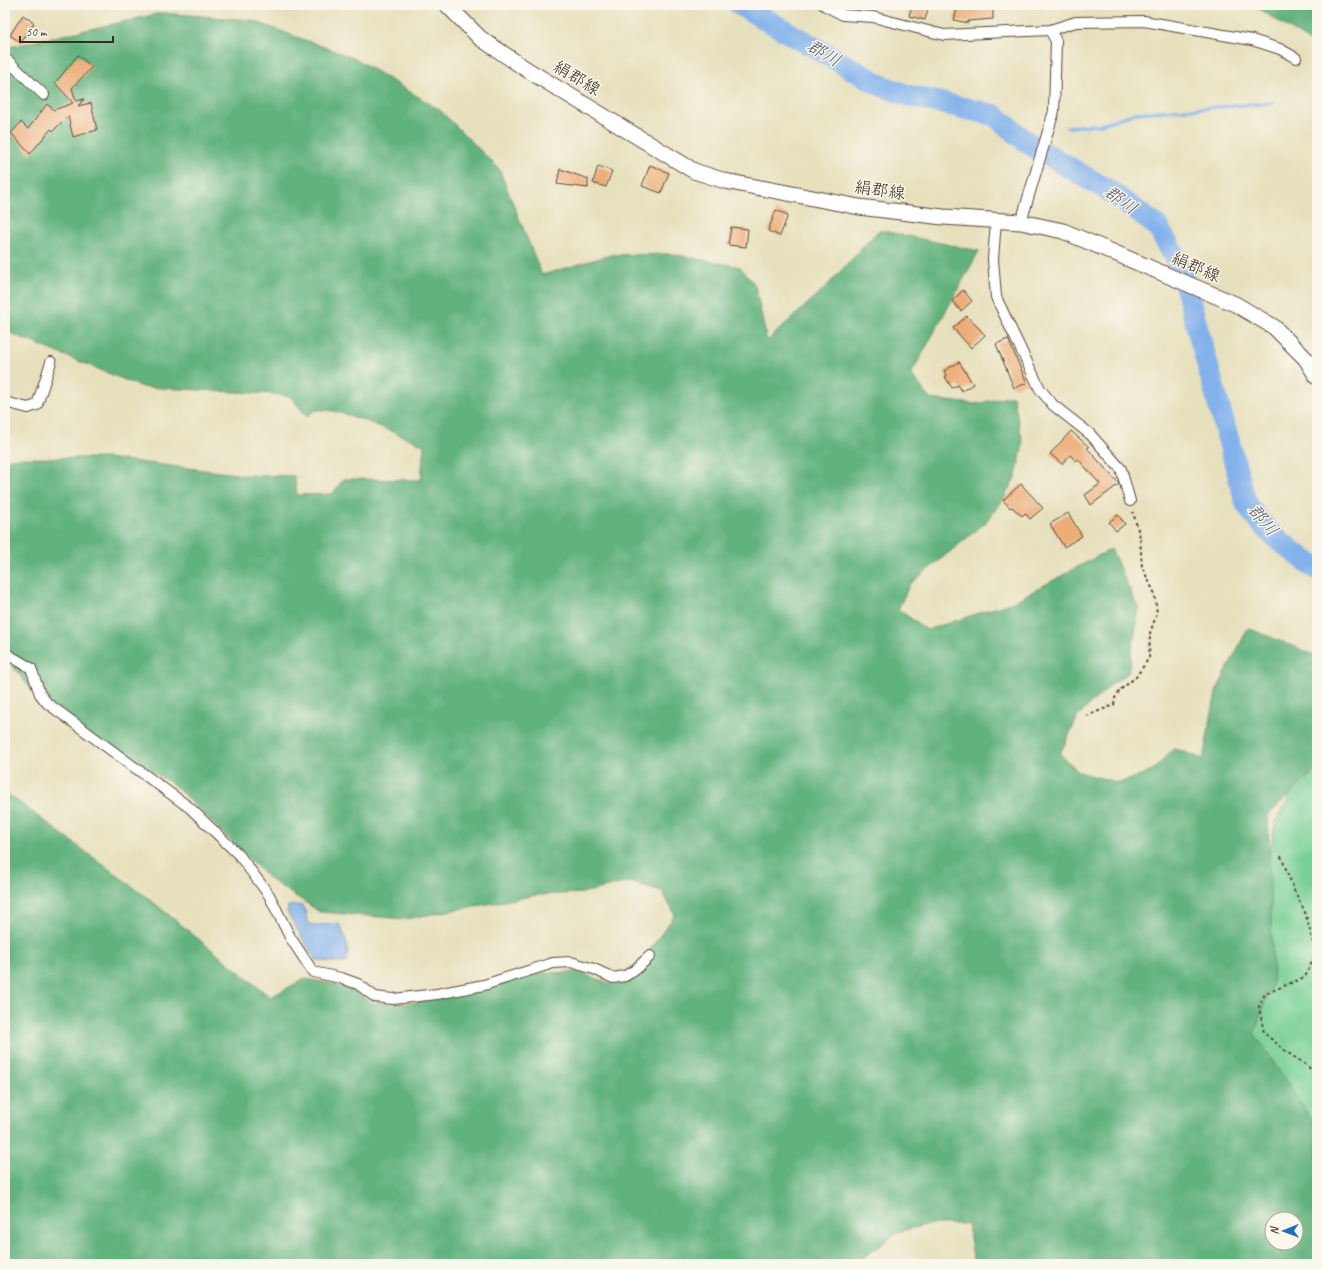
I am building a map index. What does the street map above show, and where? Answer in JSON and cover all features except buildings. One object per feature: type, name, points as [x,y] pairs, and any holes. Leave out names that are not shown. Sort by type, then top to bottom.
[{"type":"main road","name":"絹郡線","points":[[447,5],[480,38],[526,69],[694,171],[725,181],[859,207],[943,217],[1021,222],[1063,231],[1235,304],[1274,327],[1306,359],[1317,377]]},
{"type":"street","points":[[824,5],[844,15],[873,17],[944,35],[1050,30],[1076,22],[1144,21],[1252,40],[1280,49],[1296,58]]},
{"type":"street","points":[[1021,222],[1054,111],[1056,41],[1050,30]]},
{"type":"street","points":[[5,58],[44,95]]},
{"type":"street","points":[[996,221],[993,259],[996,297],[1011,329],[1040,389],[1053,405],[1090,434],[1121,470],[1130,501]]},
{"type":"street","points":[[5,402],[28,408],[37,405],[51,362]]},
{"type":"street","points":[[5,653],[31,668],[40,694],[47,703],[190,808],[239,855],[269,895],[290,937],[313,972],[358,984],[375,997],[393,999],[437,994],[484,985],[553,963],[571,962],[594,969],[613,978],[625,976],[636,970],[650,956]]},
{"type":"path","points":[[1086,716],[1094,711],[1114,705],[1120,690],[1136,677],[1149,658],[1150,633],[1157,613],[1156,603],[1154,592],[1142,567],[1140,537],[1130,501]]},
{"type":"path","points":[[1281,856],[1294,890],[1305,912],[1316,954],[1305,977],[1265,994],[1258,1006],[1264,1033],[1288,1053],[1308,1066],[1317,1078]]},
{"type":"green space","points":[[1253,5],[1317,5],[1317,32],[1310,42]]},
{"type":"green space","points":[[162,13],[251,20],[354,58],[440,110],[499,169],[542,275],[610,255],[672,254],[740,267],[755,285],[767,341],[825,288],[879,230],[979,251],[911,374],[930,399],[975,404],[1013,396],[1023,444],[1016,476],[1003,500],[984,524],[910,584],[898,609],[927,630],[1013,602],[1111,549],[1139,610],[1128,673],[1113,683],[1078,716],[1060,754],[1079,772],[1119,783],[1152,771],[1174,748],[1203,759],[1216,692],[1248,628],[1317,656],[1317,769],[1268,815],[1273,982],[1254,1033],[1317,1128],[1317,1264],[974,1264],[968,1224],[929,1224],[898,1232],[855,1264],[5,1264],[5,792],[148,898],[270,997],[305,979],[344,985],[372,1003],[414,1003],[542,973],[577,972],[615,985],[648,952],[675,915],[662,891],[629,882],[582,893],[537,895],[405,919],[320,912],[271,880],[173,784],[46,709],[5,656],[5,460],[18,458],[107,458],[244,475],[294,476],[297,495],[332,494],[344,479],[421,480],[424,445],[352,416],[336,412],[323,410],[314,411],[307,417],[291,397],[274,394],[142,387],[5,331],[5,48]]},
{"type":"green space","points":[[1317,770],[1317,1184],[1239,1017],[1275,824],[1294,787]]},
{"type":"water","points":[[303,905],[306,912],[307,922],[313,925],[339,924],[347,943],[348,954],[346,963],[318,961],[314,958],[287,912],[288,906]]},
{"type":"waterway","name":"郡川","points":[[740,5],[880,85],[910,96],[994,115],[1028,143],[1114,194],[1157,226],[1175,256],[1181,270],[1246,503],[1269,531],[1317,569]]},
{"type":"waterway","points":[[1067,127],[1098,125],[1136,113],[1273,103]]},
{"type":"waterway","name":"郡川","points":[[1012,129],[1016,128]]}]
